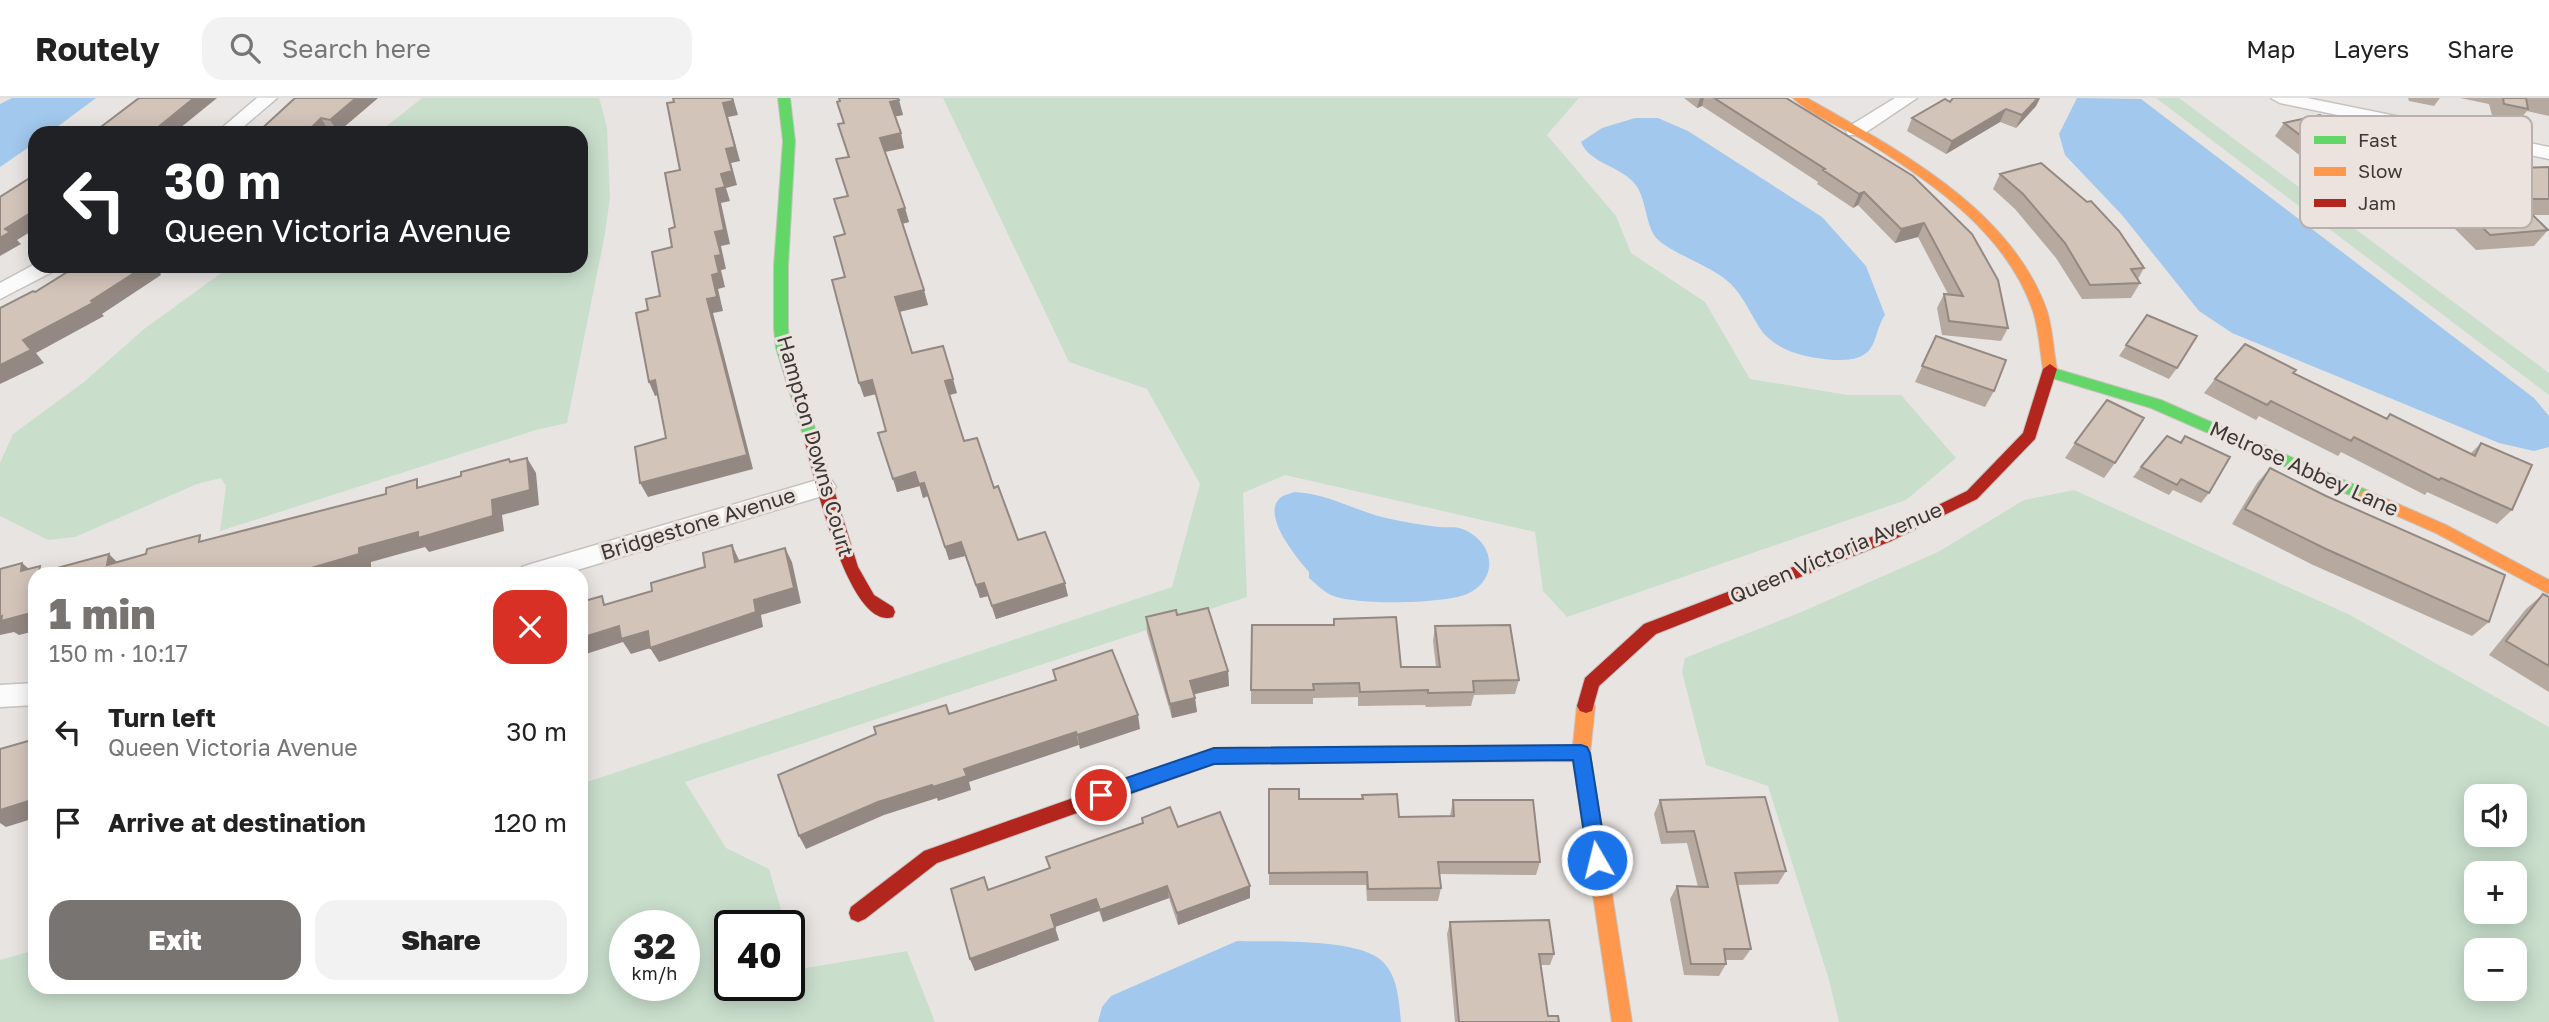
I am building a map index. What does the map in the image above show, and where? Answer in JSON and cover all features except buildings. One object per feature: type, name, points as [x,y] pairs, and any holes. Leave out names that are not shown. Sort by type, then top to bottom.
[{"type":"street","points":[[234,126],[268,98]]},
{"type":"street","name":"Hampton Downs Court","points":[[785,98],[790,131],[779,318],[783,348],[824,486],[859,587],[868,600],[887,612]]},
{"type":"street","name":"Queen Victoria Avenue","points":[[1622,1022],[1581,753],[1583,719],[1591,682],[1650,629],[1884,538],[1972,495],[2030,435],[2050,372],[2039,308],[2012,258],[1972,210],[1920,167],[1799,98]]},
{"type":"street","points":[[1855,131],[1908,98]]},
{"type":"street","points":[[2280,98],[2374,116]]},
{"type":"street","points":[[0,292],[34,273]]},
{"type":"street","name":"Melrose Abbey Lane","points":[[2050,372],[2156,404],[2441,529],[2549,589]]},
{"type":"street","name":"Bridgestone Avenue","points":[[554,567],[824,486]]},
{"type":"street","points":[[0,696],[28,694]]},
{"type":"street","points":[[858,913],[931,857],[1214,756],[1581,753]]},
{"type":"green space","points":[[422,98],[599,98],[607,128],[610,197],[567,423],[536,430],[220,531],[226,486],[221,478],[197,484],[75,537],[48,540],[0,516],[0,463],[13,434],[84,382],[144,329],[221,273],[588,273],[588,126],[387,126]]},
{"type":"green space","points":[[943,98],[1579,98],[1547,135],[1616,216],[1631,253],[1705,302],[1750,379],[1847,395],[1901,395],[1956,458],[1906,500],[1567,617],[1543,591],[1535,532],[1285,475],[1243,493],[1247,597],[685,782],[726,848],[769,869],[781,910],[714,910],[714,1001],[805,1001],[805,968],[907,951],[935,1022],[0,1022],[0,960],[28,952],[28,994],[588,994],[588,782],[1172,587],[1200,484],[1147,389],[1069,362]]},
{"type":"green space","points":[[2156,98],[2179,98],[2300,188],[2300,207]]},
{"type":"green space","points":[[2328,228],[2354,228],[2549,373],[2549,395]]},
{"type":"green space","points":[[2074,490],[2350,615],[2549,727],[2549,1022],[1839,1022],[1829,980],[1768,786],[1706,765],[1682,672],[1685,658],[1799,613],[1938,552],[2024,500]]},
{"type":"water","points":[[12,98],[96,98],[58,126],[28,126],[28,148],[0,167],[0,104]]},
{"type":"water","points":[[2077,98],[2141,99],[2300,220],[2300,228],[2311,228],[2534,398],[2549,416],[2549,447],[2534,451],[2499,443],[2232,333],[2199,311],[2122,215],[2065,155],[2059,134]]},
{"type":"water","points":[[1635,118],[1658,118],[1688,131],[1822,217],[1866,266],[1885,315],[1867,353],[1854,359],[1835,360],[1814,358],[1783,348],[1766,336],[1731,284],[1717,273],[1659,241],[1651,229],[1635,184],[1591,155],[1581,142],[1602,128]]},
{"type":"water","points":[[1294,492],[1329,499],[1392,519],[1462,529],[1475,536],[1487,552],[1488,571],[1477,588],[1467,594],[1439,600],[1376,602],[1329,594],[1309,578],[1309,572],[1278,527],[1275,507],[1280,498]]},
{"type":"water","points":[[1237,941],[1335,945],[1370,954],[1382,961],[1391,974],[1397,989],[1401,1022],[1098,1022],[1102,1007],[1111,996]]},
{"type":"traffic: fast","points":[[784,98],[789,141],[781,266],[781,328],[783,348],[810,435]]},
{"type":"traffic: fast","points":[[2050,372],[2156,404],[2366,496]]},
{"type":"traffic: slow","points":[[1799,98],[1870,139],[1937,183],[1967,208],[1994,237],[2018,269],[2041,313],[2050,369]]},
{"type":"traffic: slow","points":[[2366,496],[2441,529],[2549,588]]},
{"type":"traffic: slow","points":[[1586,706],[1581,753],[1622,1022]]},
{"type":"traffic: slow","points":[[1410,754],[1581,753]]},
{"type":"traffic: jam","points":[[1586,706],[1591,683],[1650,629],[1884,538],[1972,495],[2030,435],[2050,369]]},
{"type":"traffic: jam","points":[[810,435],[850,568],[868,600],[887,612]]},
{"type":"traffic: jam","points":[[858,913],[931,857],[1214,756],[1410,754]]},
{"type":"route","points":[[1101,795],[1214,756],[1581,753],[1597,860]]}]
